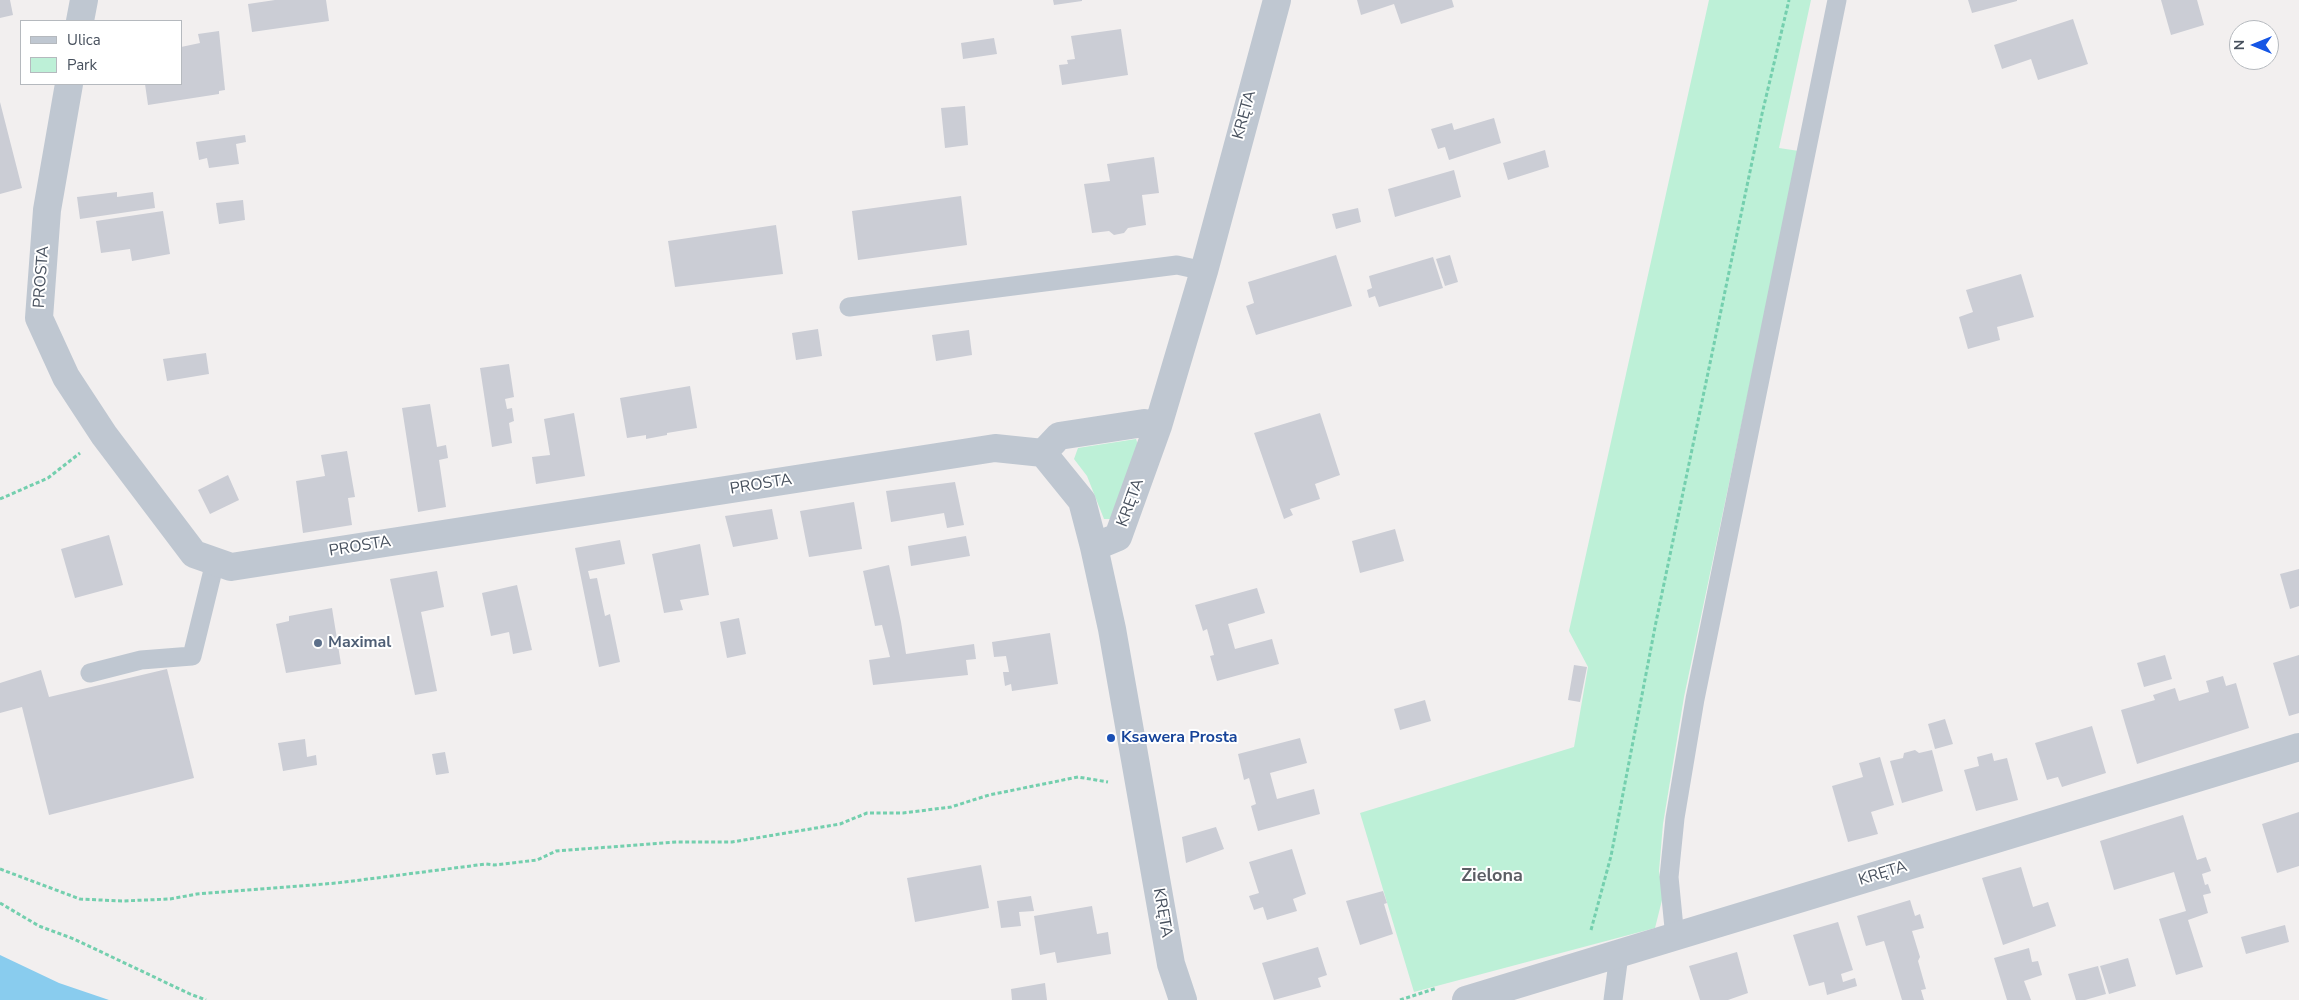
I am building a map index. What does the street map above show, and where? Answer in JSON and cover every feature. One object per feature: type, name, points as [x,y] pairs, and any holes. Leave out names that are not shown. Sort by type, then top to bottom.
[{"type":"street","points":[[80,20],[84,0]]},
{"type":"street","name":"KRĘTA","points":[[1183,1000],[1171,964],[1112,629],[1094,547],[1118,536],[1158,426],[1204,271],[1277,0]]},
{"type":"street","name":"PROSTA","points":[[69,85],[47,210],[39,318],[66,377],[104,434],[194,554],[215,562],[231,568],[995,448],[1043,453]]},
{"type":"street","points":[[1094,547],[1082,501],[1043,453],[1059,436],[1144,422],[1158,426]]},
{"type":"street","name":"KRĘTA","points":[[1466,1000],[2299,747]]},
{"type":"lane","points":[[1675,938],[1669,878],[1674,818],[1693,708],[1837,0]]},
{"type":"lane","points":[[849,307],[1176,265],[1204,271]]},
{"type":"lane","points":[[90,673],[141,660],[192,656],[215,562]]},
{"type":"lane","points":[[1612,1000],[1619,955]]},
{"type":"path","points":[[1588,939],[1611,856],[1656,622],[1760,124],[1789,0]]},
{"type":"path","points":[[0,499],[48,478],[104,434]]},
{"type":"path","points":[[0,869],[80,899],[122,902],[170,899],[197,894],[337,882],[486,864],[494,866],[537,860],[556,850],[677,842],[732,842],[840,824],[867,813],[903,813],[951,807],[989,795],[1078,777],[1107,782],[1138,778]]},
{"type":"path","points":[[0,903],[39,926],[74,939],[206,1000]]},
{"type":"green space","points":[[1709,0],[1811,0],[1779,148],[1799,151],[1684,697],[1663,824],[1659,871],[1663,896],[1655,928],[1414,992],[1360,813],[1574,747],[1588,667],[1569,631]]},
{"type":"green space","points":[[1136,439],[1138,445],[1111,519],[1104,519],[1087,476],[1074,459],[1078,448]]},
{"type":"water","points":[[0,955],[59,983],[109,1000],[0,1000]]},
{"type":"building","points":[[0,0],[10,0],[13,15],[0,18]]},
{"type":"building","points":[[275,0],[326,0],[329,21],[252,32],[248,4]]},
{"type":"building","points":[[1053,0],[1082,0],[1082,1],[1054,5]]},
{"type":"building","points":[[1357,0],[1452,0],[1454,7],[1401,24],[1394,4],[1361,15]]},
{"type":"building","points":[[1968,0],[2017,0],[2017,1],[1972,13]]},
{"type":"building","points":[[2161,0],[2197,0],[2204,25],[2171,35]]},
{"type":"building","points":[[2073,19],[2088,64],[2038,80],[2031,59],[2002,69],[1994,45]]},
{"type":"building","points":[[1121,29],[1128,75],[1062,85],[1059,65],[1068,64],[1067,60],[1075,59],[1071,36]]},
{"type":"building","points":[[219,31],[225,90],[219,91],[219,94],[148,105],[145,85],[182,85],[182,47],[200,43],[198,34]]},
{"type":"building","points":[[994,38],[997,54],[963,59],[961,43]]},
{"type":"building","points":[[0,102],[22,188],[0,194]]},
{"type":"building","points":[[965,106],[968,145],[945,148],[941,108]]},
{"type":"building","points":[[1494,118],[1501,143],[1449,160],[1445,147],[1438,149],[1431,129],[1452,123],[1454,130]]},
{"type":"building","points":[[245,135],[246,142],[236,144],[239,164],[209,168],[207,158],[199,160],[196,142]]},
{"type":"building","points":[[1545,150],[1549,167],[1508,180],[1503,163]]},
{"type":"building","points":[[1154,157],[1159,193],[1142,195],[1146,225],[1128,228],[1124,233],[1114,235],[1109,231],[1092,233],[1084,184],[1110,181],[1107,164]]},
{"type":"building","points":[[1454,170],[1461,197],[1395,217],[1388,189]]},
{"type":"building","points":[[117,192],[117,197],[153,192],[155,208],[80,219],[77,197]]},
{"type":"building","points":[[961,196],[967,245],[858,260],[852,211]]},
{"type":"building","points":[[243,200],[245,220],[219,224],[216,203]]},
{"type":"building","points":[[1358,208],[1361,222],[1336,229],[1332,214]]},
{"type":"building","points":[[163,211],[170,254],[132,261],[130,249],[101,253],[96,221]]},
{"type":"building","points":[[776,225],[783,274],[675,287],[668,241]]},
{"type":"building","points":[[1336,255],[1352,306],[1256,335],[1246,306],[1254,303],[1248,282]]},
{"type":"building","points":[[1450,255],[1458,282],[1445,286],[1436,259]]},
{"type":"building","points":[[1433,257],[1443,288],[1379,307],[1375,296],[1369,298],[1367,290],[1372,288],[1369,276]]},
{"type":"building","points":[[2021,274],[2034,317],[1997,327],[2000,340],[1968,349],[1959,317],[1973,312],[1966,290]]},
{"type":"building","points":[[818,329],[822,356],[796,360],[792,333]]},
{"type":"building","points":[[969,330],[972,355],[936,361],[932,335]]},
{"type":"building","points":[[206,353],[209,374],[167,381],[163,359]]},
{"type":"building","points":[[509,364],[514,397],[505,399],[507,409],[512,408],[514,421],[509,423],[512,443],[492,447],[480,368]]},
{"type":"building","points":[[690,386],[697,428],[646,439],[646,435],[627,438],[620,398]]},
{"type":"building","points":[[430,404],[437,447],[446,445],[448,458],[439,460],[446,507],[418,512],[402,408]]},
{"type":"building","points":[[574,413],[585,476],[536,484],[532,457],[550,455],[544,419]]},
{"type":"building","points":[[1320,413],[1340,475],[1315,484],[1320,499],[1290,509],[1293,515],[1284,519],[1254,433]]},
{"type":"building","points":[[347,451],[355,497],[348,498],[352,525],[303,533],[296,481],[325,476],[321,455]]},
{"type":"building","points":[[228,475],[239,500],[210,514],[198,490]]},
{"type":"building","points":[[955,482],[964,525],[947,528],[944,513],[891,522],[886,491]]},
{"type":"building","points":[[854,502],[862,549],[809,557],[800,511]]},
{"type":"building","points":[[772,509],[778,539],[733,547],[725,516]]},
{"type":"building","points":[[1395,529],[1404,561],[1360,573],[1352,541]]},
{"type":"building","points":[[109,535],[123,585],[75,598],[61,549]]},
{"type":"building","points":[[966,536],[970,556],[911,566],[908,546]]},
{"type":"building","points":[[620,540],[625,564],[588,571],[590,579],[597,578],[605,616],[610,614],[620,662],[599,667],[575,548]]},
{"type":"building","points":[[700,544],[709,595],[680,600],[683,610],[664,613],[652,554]]},
{"type":"building","points":[[889,565],[906,654],[974,644],[976,659],[966,660],[968,675],[873,685],[869,660],[890,657],[882,625],[875,626],[863,571]]},
{"type":"building","points":[[2299,569],[2299,606],[2290,609],[2280,574]]},
{"type":"building","points":[[437,571],[444,607],[421,612],[437,691],[415,695],[390,579]]},
{"type":"building","points":[[517,585],[532,650],[513,654],[509,632],[491,636],[482,593]]},
{"type":"building","points":[[1257,588],[1265,613],[1228,624],[1235,649],[1272,639],[1279,664],[1217,681],[1210,656],[1214,655],[1207,629],[1203,631],[1195,605]]},
{"type":"building","points":[[332,608],[341,664],[286,673],[276,624],[289,621],[289,616]]},
{"type":"building","points":[[739,618],[746,654],[727,658],[720,622]]},
{"type":"building","points":[[1050,633],[1058,684],[1012,691],[1011,684],[1005,686],[1003,672],[1009,672],[1006,656],[994,657],[992,642]]},
{"type":"building","points":[[2165,655],[2172,679],[2144,687],[2137,663]]},
{"type":"building","points":[[2299,655],[2299,713],[2289,716],[2273,663]]},
{"type":"building","points":[[1574,665],[1587,667],[1580,702],[1568,700]]},
{"type":"building","points":[[167,669],[194,778],[49,815],[22,707],[0,713],[0,683],[41,670],[49,697]]},
{"type":"building","points":[[2223,676],[2226,686],[2236,683],[2249,728],[2137,764],[2121,710],[2155,700],[2153,695],[2175,688],[2179,701],[2209,692],[2206,681]]},
{"type":"building","points":[[1425,700],[1431,721],[1400,730],[1394,709]]},
{"type":"building","points":[[1945,719],[1953,744],[1935,749],[1928,724]]},
{"type":"building","points":[[2092,726],[2106,773],[2062,787],[2058,777],[2047,780],[2035,743]]},
{"type":"building","points":[[1300,738],[1307,763],[1270,773],[1277,799],[1314,789],[1320,814],[1258,831],[1251,806],[1256,804],[1249,778],[1244,780],[1238,754]]},
{"type":"building","points":[[305,739],[307,757],[316,755],[317,765],[283,771],[278,743]]},
{"type":"building","points":[[1915,750],[1919,753],[1932,750],[1943,791],[1902,803],[1890,761],[1903,758],[1904,753]]},
{"type":"building","points":[[445,752],[449,773],[436,775],[432,754]]},
{"type":"building","points":[[1992,753],[1994,761],[2007,758],[2018,800],[1976,811],[1964,770],[1979,766],[1977,757]]},
{"type":"building","points":[[1880,757],[1894,805],[1871,812],[1878,834],[1848,842],[1832,786],[1863,777],[1859,763]]},
{"type":"building","points":[[2299,812],[2299,866],[2277,873],[2262,824]]},
{"type":"building","points":[[2183,815],[2197,860],[2206,857],[2211,871],[2202,874],[2205,885],[2208,884],[2211,893],[2203,895],[2208,913],[2188,920],[2203,967],[2176,975],[2159,919],[2186,911],[2174,872],[2114,890],[2100,841]]},
{"type":"building","points":[[1216,827],[1224,849],[1186,863],[1182,837]]},
{"type":"building","points":[[1292,849],[1306,894],[1293,899],[1297,911],[1267,920],[1263,907],[1254,910],[1249,896],[1259,893],[1249,862]]},
{"type":"building","points":[[981,865],[989,908],[915,922],[907,878]]},
{"type":"building","points":[[2021,867],[2033,907],[2048,902],[2056,926],[2003,945],[1982,878]]},
{"type":"building","points":[[1383,891],[1387,903],[1384,904],[1393,934],[1360,945],[1346,901]]},
{"type":"building","points":[[1031,896],[1034,911],[1019,912],[1021,926],[1001,928],[997,901]]},
{"type":"building","points":[[1910,900],[1915,916],[1920,914],[1924,928],[1912,931],[1920,957],[1918,961],[1926,989],[1921,990],[1924,1000],[1902,1000],[1884,941],[1866,946],[1857,916]]},
{"type":"building","points":[[1092,906],[1097,934],[1108,932],[1111,954],[1057,963],[1055,952],[1040,955],[1034,916]]},
{"type":"building","points":[[1838,922],[1853,970],[1841,974],[1843,982],[1855,978],[1857,986],[1827,995],[1824,982],[1809,986],[1793,935]]},
{"type":"building","points":[[2285,925],[2289,942],[2246,954],[2241,937]]},
{"type":"building","points":[[1318,947],[1327,975],[1318,978],[1321,987],[1274,1000],[1262,963]]},
{"type":"building","points":[[2029,948],[2032,962],[2038,961],[2042,975],[2024,981],[2031,1000],[2007,1000],[1994,958]]},
{"type":"building","points":[[1737,952],[1748,993],[1728,1000],[1700,1000],[1689,966]]},
{"type":"building","points":[[2128,958],[2136,986],[2109,994],[2100,966]]},
{"type":"building","points":[[2098,966],[2106,994],[2085,1000],[2076,1000],[2068,974]]},
{"type":"building","points":[[1045,983],[1047,1000],[1012,1000],[1011,989]]},
{"type":"place","name":"Maximal","points":[[318,643]]},
{"type":"place","name":"Ksawera Prosta","points":[[1111,738]]},
{"type":"district","name":"Zielona","points":[[1492,877]]}]
